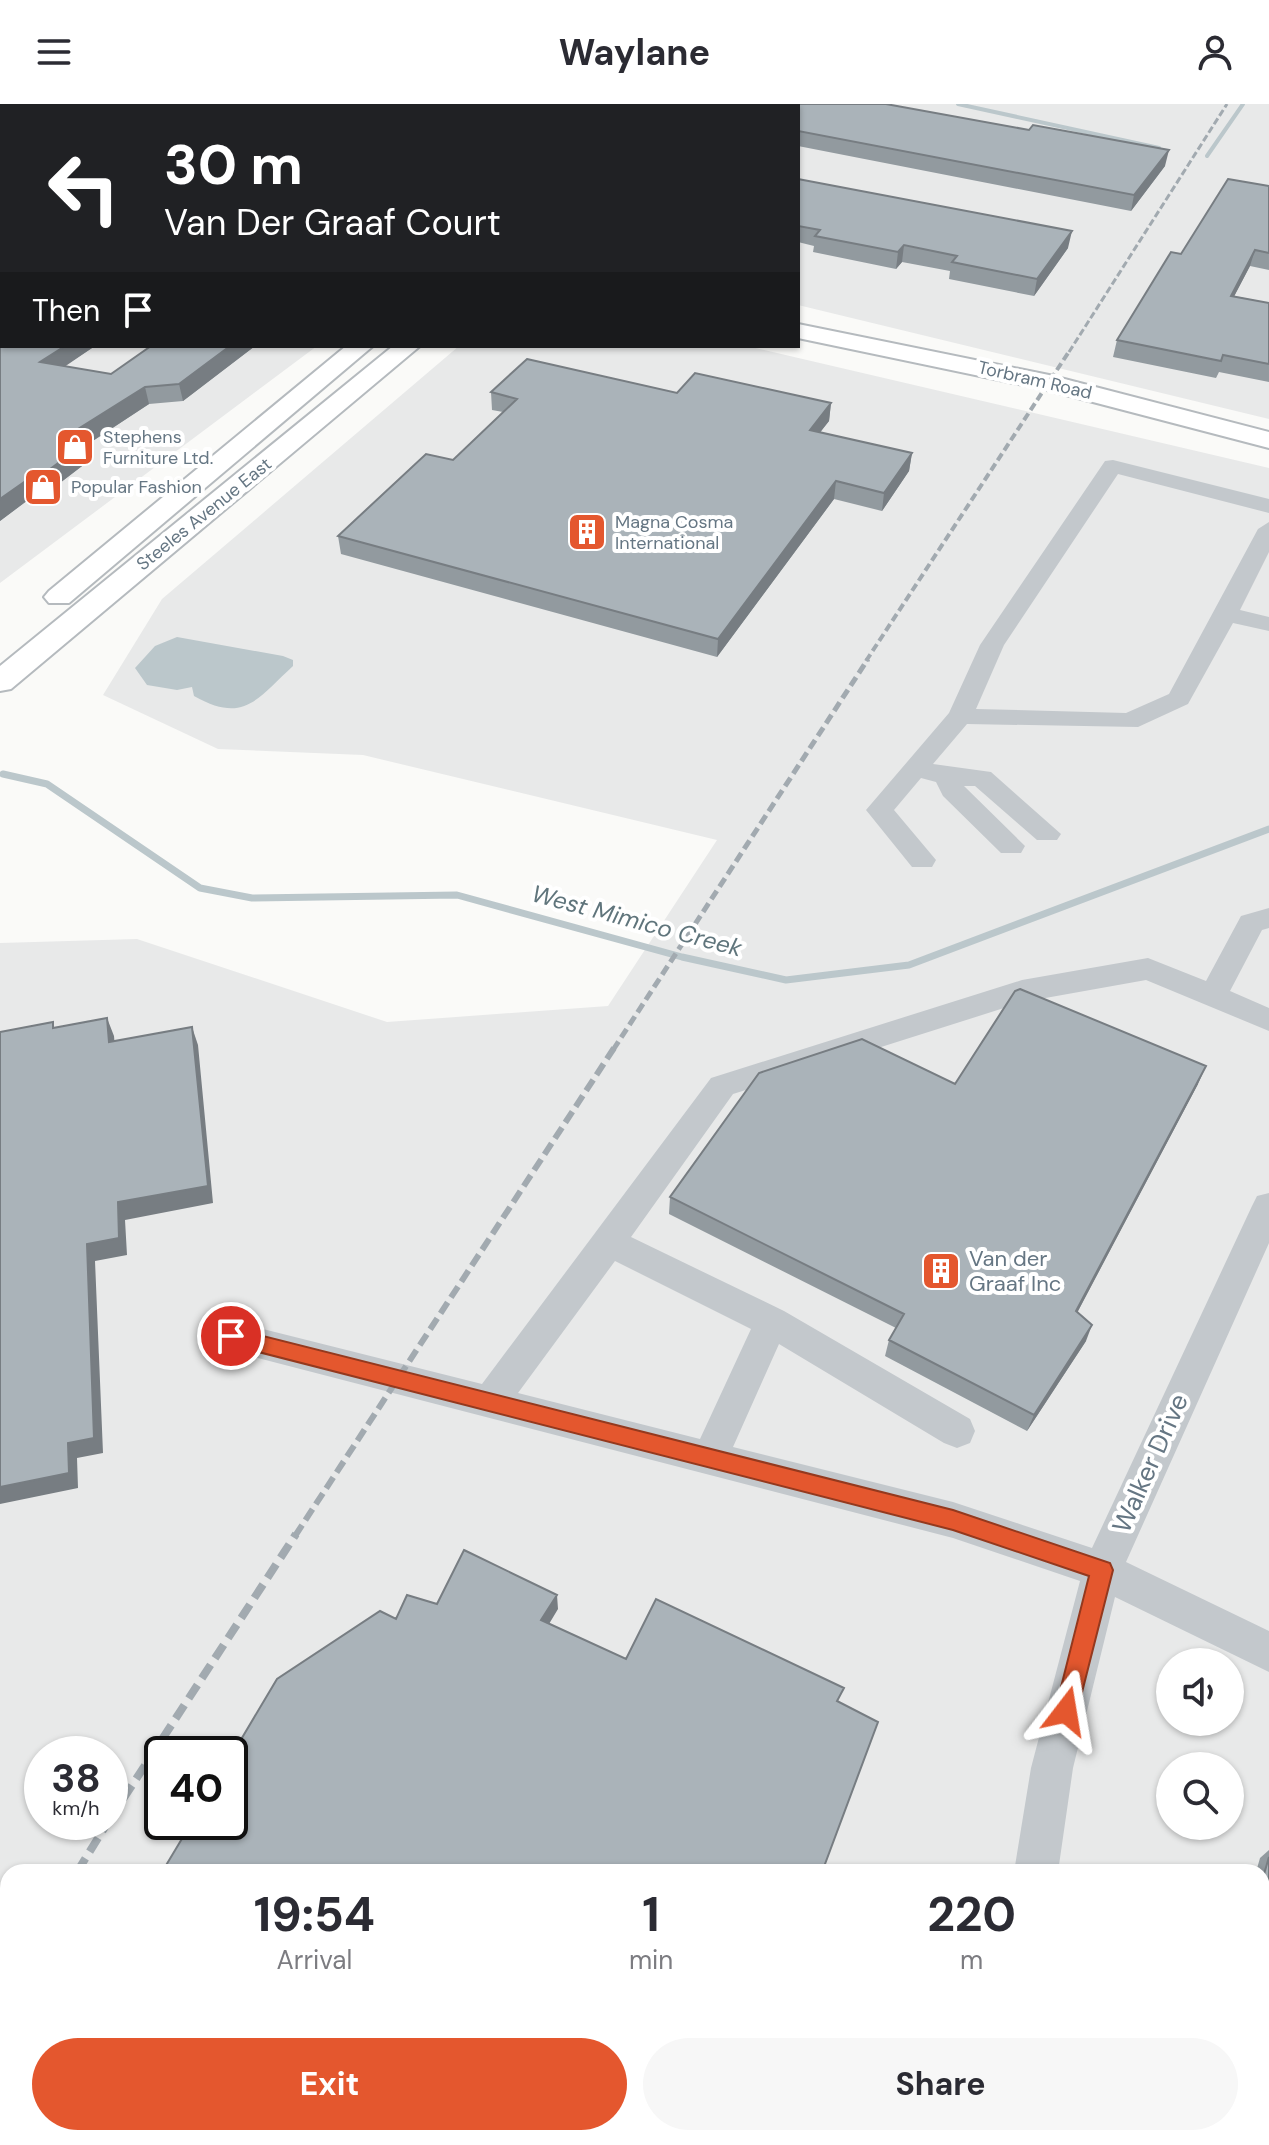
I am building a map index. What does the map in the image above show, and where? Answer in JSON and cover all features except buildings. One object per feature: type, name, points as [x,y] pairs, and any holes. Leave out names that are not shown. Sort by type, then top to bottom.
[{"type":"main road","name":"Torbram Road","points":[[800,331],[1049,383],[1269,440]]},
{"type":"main road","name":"Steeles Avenue East","points":[[36,616],[359,348]]},
{"type":"main road","name":"Steeles Avenue East","points":[[0,682],[406,348]]},
{"type":"street","points":[[922,860],[879,810],[960,716],[992,645],[1113,466],[1269,506]]},
{"type":"street","points":[[960,716],[1129,721],[1179,699],[1269,529]]},
{"type":"street","points":[[1226,614],[1269,624]]},
{"type":"street","points":[[916,767],[947,777],[982,778],[1047,834]]},
{"type":"street","points":[[947,777],[952,790],[1011,846]]},
{"type":"street","points":[[1213,996],[1251,923],[1269,918]]},
{"type":"street","points":[[491,1400],[722,1086],[1022,991],[1148,969],[1269,1020]]},
{"type":"street","name":"Walker Drive","points":[[1037,1864],[1052,1768],[1102,1570],[1269,1206]]},
{"type":"street","points":[[609,1242],[772,1322],[957,1431]]},
{"type":"street","points":[[710,1457],[772,1322]]},
{"type":"street","points":[[231,1336],[953,1520],[1102,1570],[1269,1652]]},
{"type":"shaded area","points":[[800,104],[1269,104],[1269,419],[800,305]]},
{"type":"shaded area","points":[[0,348],[314,348],[0,583]]},
{"type":"shaded area","points":[[457,348],[756,348],[1269,468],[1269,1864],[0,1864],[0,943],[137,939],[387,1022],[608,1006],[717,840],[363,755],[218,749],[103,695],[162,599]]},
{"type":"shaded area","points":[[177,637],[283,656],[293,660],[293,666],[259,698],[238,708],[225,708],[194,696],[192,687],[177,690],[147,685],[135,668],[155,646]]},
{"type":"waterway","points":[[958,104],[1159,148]]},
{"type":"waterway","points":[[1207,156],[1243,104]]},
{"type":"waterway","name":"West Mimico Creek","points":[[3,774],[47,784],[200,888],[252,898],[457,895],[682,957],[786,980],[909,965],[1269,829]]},
{"type":"railway","points":[[1069,352],[1227,104]]},
{"type":"railway","points":[[866,661],[1070,350]]},
{"type":"railway","points":[[613,1050],[868,659]]},
{"type":"railway","points":[[295,1536],[614,1048]]},
{"type":"railway","points":[[128,1791],[296,1534]]},
{"type":"railway","points":[[82,1864],[97,1840]]},
{"type":"place","name":"Stephens Furniture Ltd.","points":[[75,447]]},
{"type":"place","name":"Popular Fashion","points":[[43,487]]},
{"type":"place","name":"Magna Cosma International","points":[[587,532]]},
{"type":"place","name":"Van der Graaf Inc","points":[[941,1271]]},
{"type":"route","points":[[231,1336],[953,1520],[1102,1570],[1066,1711]]}]
